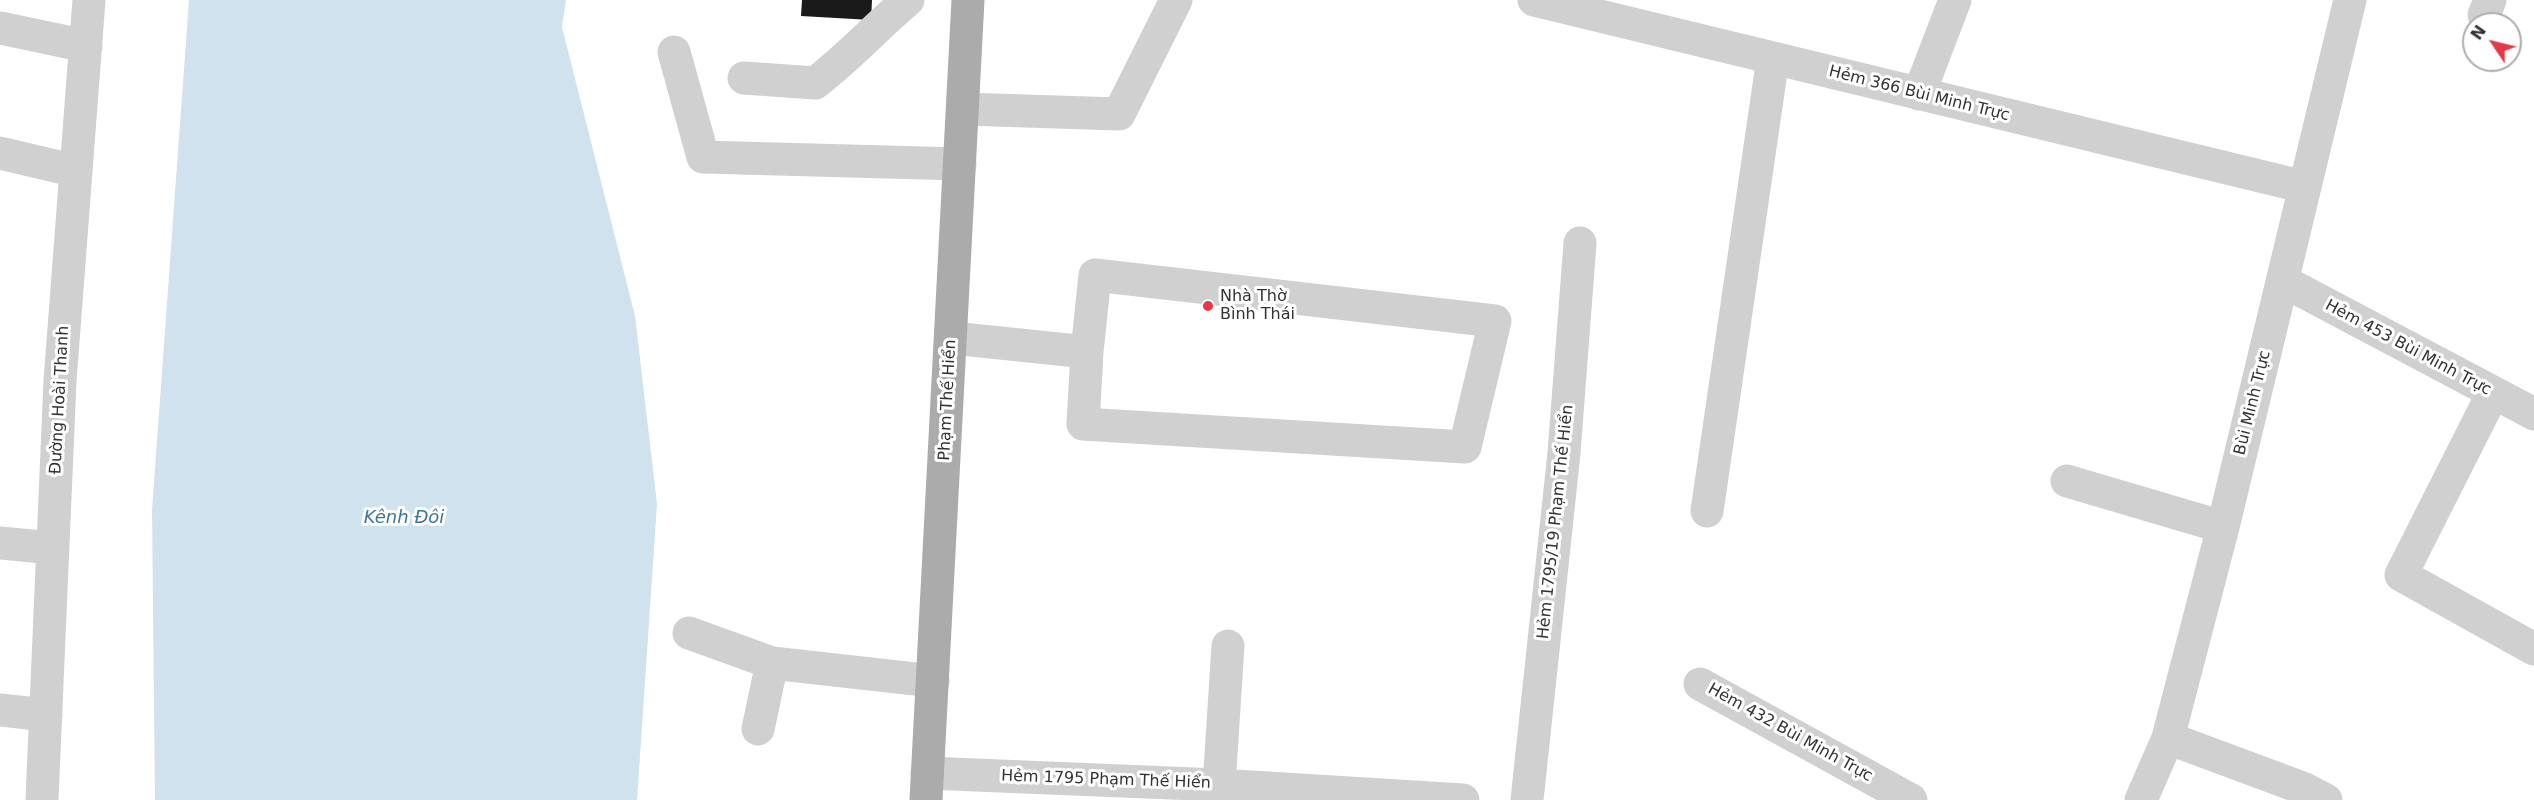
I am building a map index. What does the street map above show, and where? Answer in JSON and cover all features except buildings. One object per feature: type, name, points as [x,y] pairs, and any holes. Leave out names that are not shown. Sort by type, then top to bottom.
[{"type":"main road","name":"Phạm Thế Hiển","points":[[927,787],[968,0]]},
{"type":"street","name":"Đường Hoài Thanh","points":[[42,800],[60,381],[89,0]]},
{"type":"street","points":[[744,78],[815,83],[845,61],[879,25],[908,0]]},
{"type":"street","points":[[963,109],[1119,114],[1176,0]]},
{"type":"street","name":"Hẻm 366 Bùi Minh Trực","points":[[1534,0],[2305,187]]},
{"type":"street","points":[[1919,94],[1954,0]]},
{"type":"street","name":"Bùi Minh Trực","points":[[2141,800],[2168,738],[2223,527],[2350,0]]},
{"type":"street","points":[[0,28],[86,46]]},
{"type":"street","points":[[674,51],[703,157],[960,164]]},
{"type":"street","points":[[1707,511],[1773,58]]},
{"type":"street","points":[[0,153],[76,171]]},
{"type":"street","name":"Hẻm 1795/19 Phạm Thế Hiển","points":[[1527,800],[1564,453],[1580,243]]},
{"type":"street","points":[[1095,275],[1495,321],[1465,447],[1083,424],[1087,352],[1095,275]]},
{"type":"street","name":"Hẻm 453 Bùi Minh Trực","points":[[2283,281],[2534,414]]},
{"type":"street","points":[[952,338],[1087,352]]},
{"type":"street","points":[[2493,393],[2401,575],[2534,649]]},
{"type":"street","points":[[2067,481],[2223,527]]},
{"type":"street","points":[[0,543],[53,548]]},
{"type":"street","points":[[689,633],[772,663],[933,681]]},
{"type":"street","points":[[1219,785],[1228,646]]},
{"type":"street","points":[[758,729],[772,663]]},
{"type":"street","name":"Hẻm 432 Bùi Minh Trực","points":[[1700,684],[1911,800]]},
{"type":"street","points":[[0,710],[46,715]]},
{"type":"street","points":[[2168,738],[2305,789],[2325,800]]},
{"type":"street","name":"Hẻm 1795 Phạm Thế Hiển","points":[[927,787],[1219,785],[1259,794],[1463,800]]},
{"type":"water","name":"Kênh Đôi","points":[[189,0],[566,0],[562,27],[635,316],[657,504],[637,800],[155,800],[152,510]]},
{"type":"place","name":"Nhà Thờ Bình Thái","points":[[1208,306]]}]
